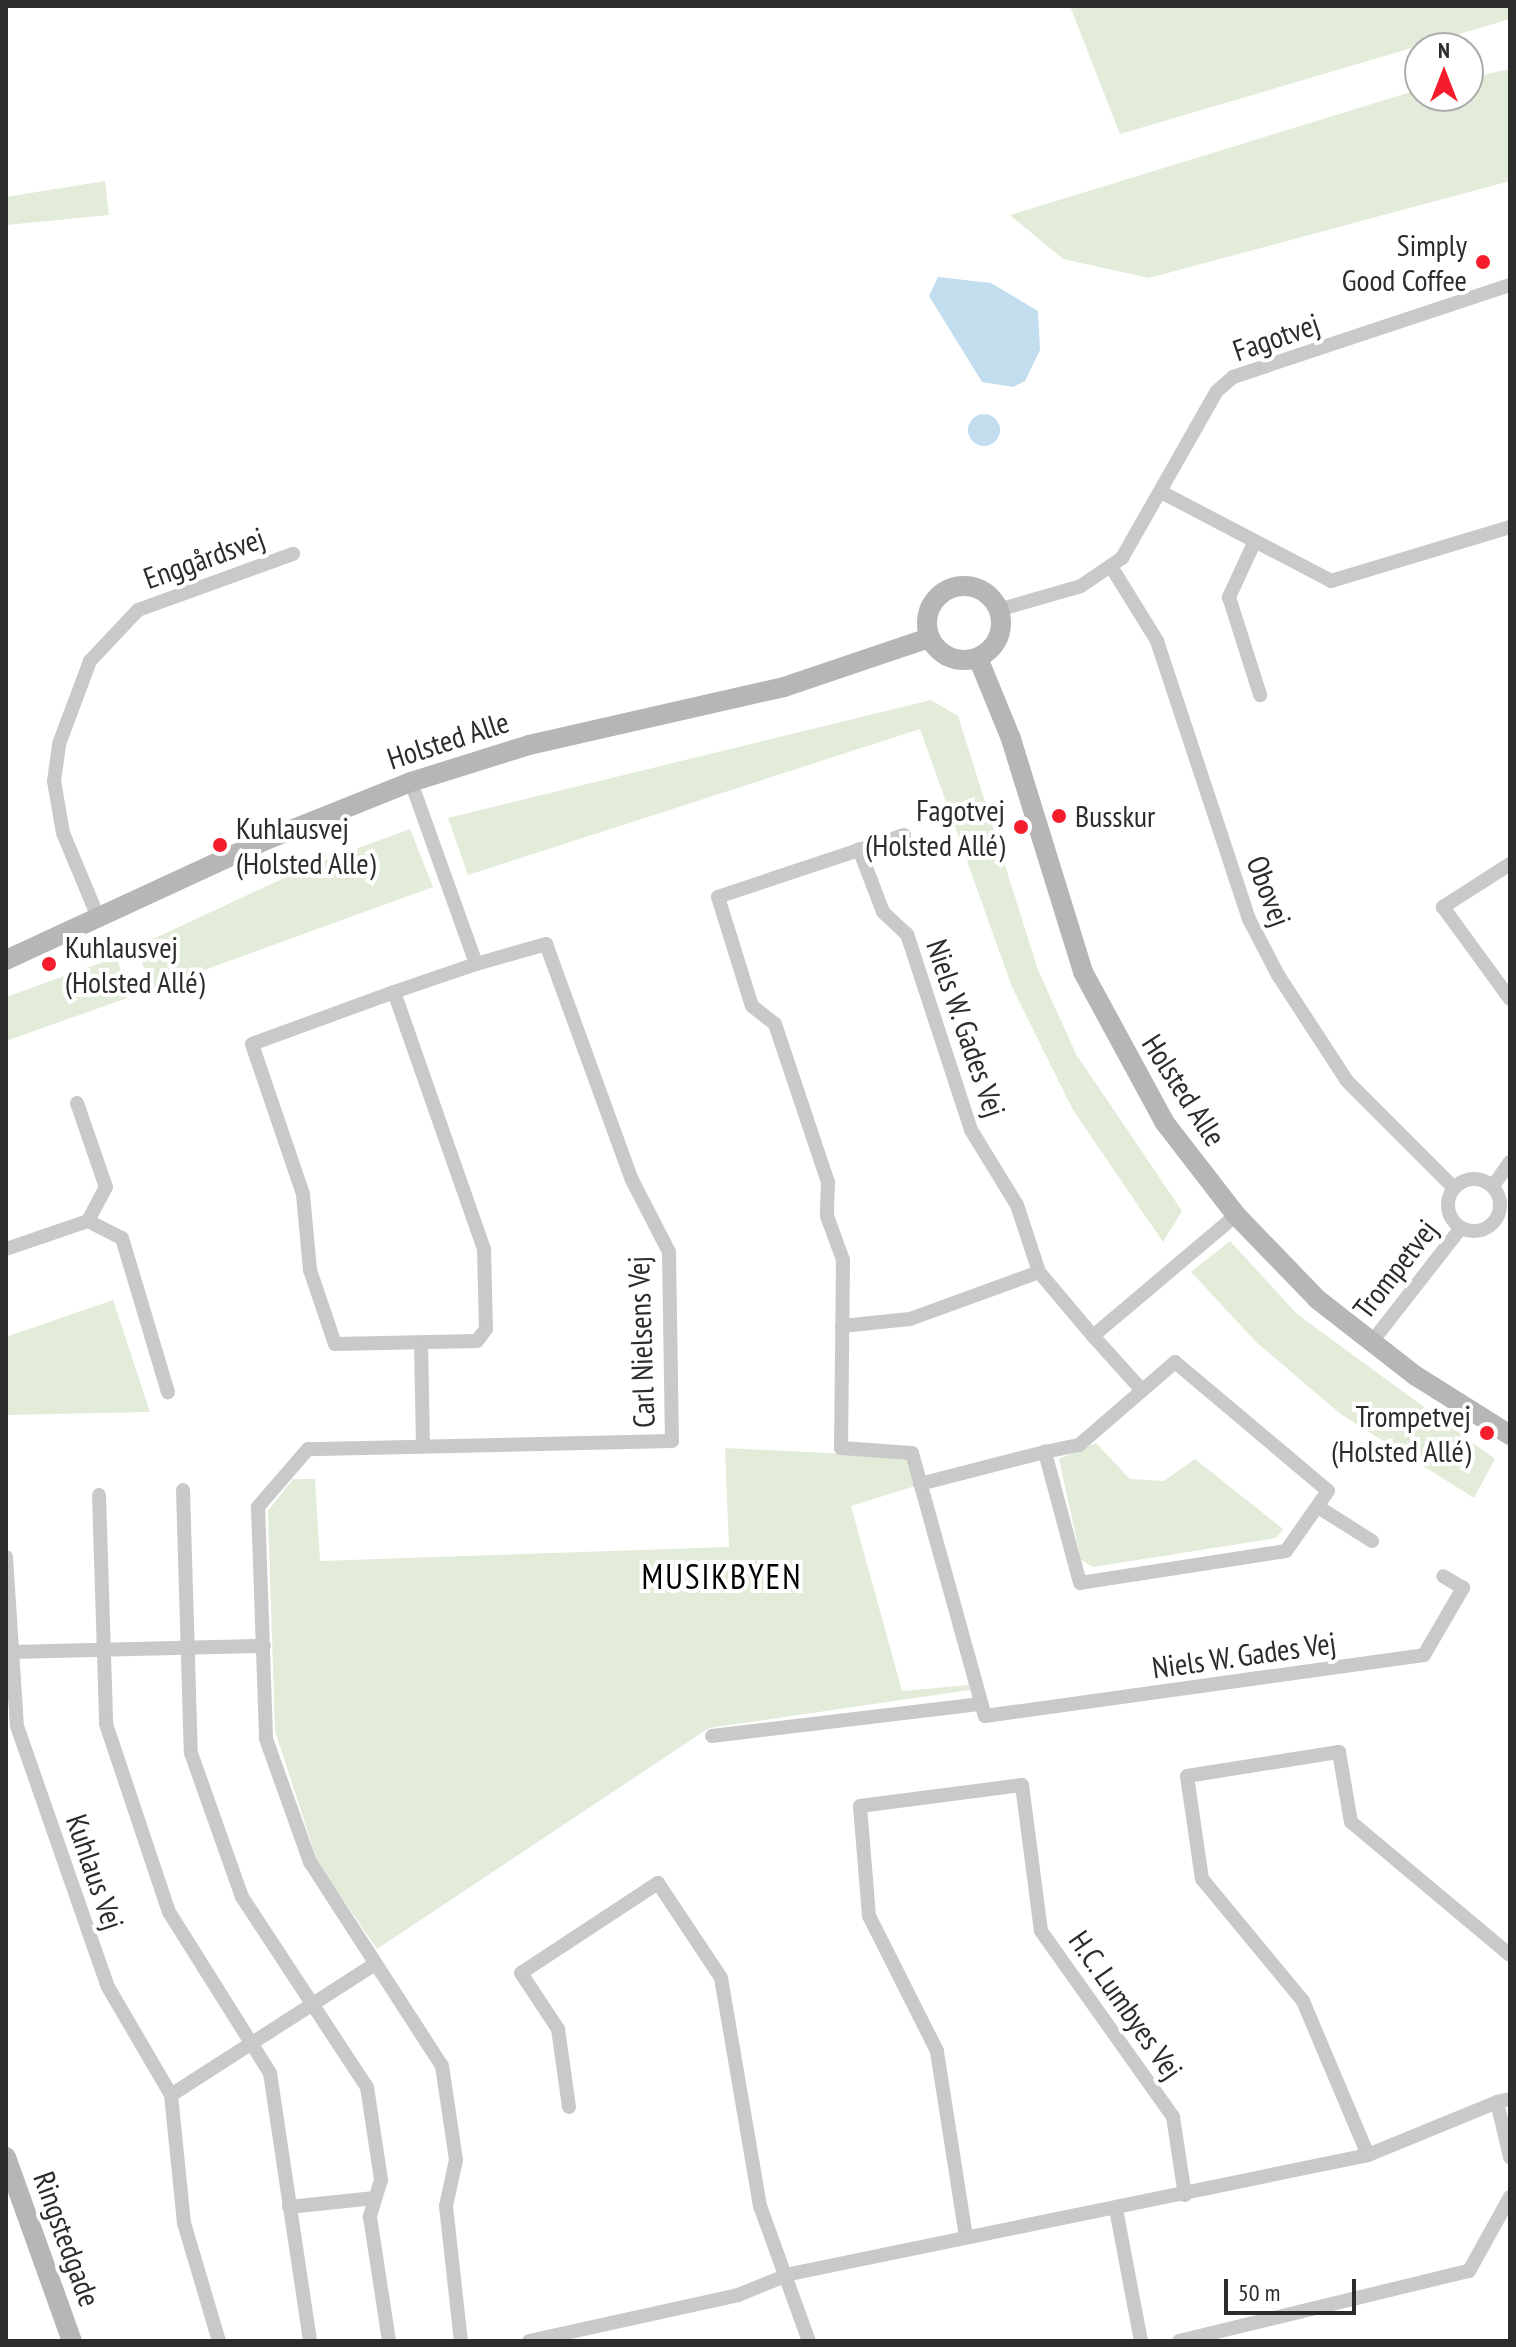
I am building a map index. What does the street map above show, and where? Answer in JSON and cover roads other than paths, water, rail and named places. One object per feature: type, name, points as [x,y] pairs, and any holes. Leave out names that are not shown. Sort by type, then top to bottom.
[{"type":"street","name":"Fagotvej","points":[[998,610],[1081,586],[1112,568],[1163,493],[1217,391],[1233,377],[1510,285]]},
{"type":"street","points":[[1163,493],[1331,581],[1510,527]]},
{"type":"street","points":[[1254,543],[1229,597],[1260,695]]},
{"type":"street","name":"Enggårdsvej","points":[[98,917],[63,833],[54,781],[63,729],[90,661],[138,610],[293,554]]},
{"type":"street","name":"Obovej","points":[[1112,568],[1157,641],[1249,919],[1278,975],[1347,1081],[1454,1188]]},
{"type":"street","points":[[954,587],[980,590],[998,610],[1000,632],[978,658],[944,655],[929,638],[933,601],[954,587]]},
{"type":"street","name":"Holsted Alle","points":[[6,960],[411,782],[529,745],[784,687],[929,638]]},
{"type":"street","name":"Holsted Alle","points":[[978,658],[1083,972],[1165,1123],[1236,1215],[1371,1343],[1510,1435]]},
{"type":"street","points":[[411,782],[476,964]]},
{"type":"street","points":[[904,835],[718,897],[752,1006],[775,1024],[828,1182],[827,1216],[843,1260],[841,1448],[912,1453],[981,1704]]},
{"type":"street","name":"Niels W. Gades Vej","points":[[859,849],[883,912],[907,934],[971,1130],[1017,1205],[1039,1272],[1140,1388]]},
{"type":"street","points":[[1510,864],[1443,907],[1510,999]]},
{"type":"street","name":"Carl Nielsens Vej","points":[[264,1646],[258,1507],[308,1449],[672,1441],[669,1252],[632,1180],[546,944],[476,964],[394,992],[252,1044],[303,1194],[310,1270],[335,1344],[421,1343],[484,1337],[484,1249],[394,992]]},
{"type":"street","points":[[6,1249],[88,1221],[106,1187],[77,1103]]},
{"type":"street","points":[[1493,1186],[1510,1162]]},
{"type":"street","points":[[1469,1179],[1493,1186],[1501,1202],[1492,1225],[1461,1228],[1448,1210],[1454,1188],[1469,1179]]},
{"type":"street","points":[[1093,1336],[1236,1215]]},
{"type":"street","points":[[88,1221],[122,1238],[168,1392]]},
{"type":"street","name":"Trompetvej","points":[[1371,1343],[1461,1228]]},
{"type":"street","points":[[842,1326],[910,1319],[1039,1272]]},
{"type":"street","points":[[421,1343],[423,1446]]},
{"type":"street","points":[[920,1484],[1045,1452],[1079,1445],[1140,1388],[1175,1362],[1328,1491],[1286,1551],[1080,1583],[1045,1452]]},
{"type":"street","points":[[183,1490],[191,1753],[231,1875],[367,2087],[381,2180],[370,2217],[389,2341]]},
{"type":"street","name":"Kuhlaus Vej","points":[[99,1495],[106,1724],[169,1912],[270,2073],[310,2341]]},
{"type":"street","points":[[1318,1507],[1372,1541]]},
{"type":"street","name":"Kuhlaus Vej","points":[[6,1557],[17,1726],[108,1987],[171,2095],[184,2223],[219,2341]]},
{"type":"street","name":"Niels W. Gades Vej","points":[[712,1736],[981,1704],[985,1716],[1424,1655],[1463,1588],[1443,1576]]},
{"type":"street","points":[[11,1652],[264,1646],[266,1739],[310,1862],[442,2066],[456,2160],[446,2206],[461,2341]]},
{"type":"street","points":[[1368,2155],[1303,2001],[1202,1879],[1187,1776],[1339,1752],[1351,1822],[1510,1955]]},
{"type":"street","name":"H.C. Lumbyes Vej","points":[[966,2237],[937,2051],[869,1916],[860,1806],[1022,1785],[1041,1931],[1173,2117],[1185,2195]]},
{"type":"street","points":[[569,2107],[558,2029],[521,1973],[658,1883],[721,1978],[760,2206],[790,2274],[809,2341]]},
{"type":"street","points":[[171,2095],[375,1964]]},
{"type":"street","points":[[529,2341],[738,2295],[790,2274],[1368,2155],[1504,2100],[1510,2157]]},
{"type":"street","name":"Ringstedgade","points":[[6,2157],[72,2341]]},
{"type":"street","points":[[1179,2341],[1469,2271],[1510,2197]]},
{"type":"street","points":[[289,2207],[375,2198]]},
{"type":"street","points":[[1116,2209],[1141,2341]]},
{"type":"water","points":[[938,277],[991,283],[1038,311],[1040,350],[1025,381],[1013,387],[982,382],[929,296]]},
{"type":"water","points":[[984,414],[995,419],[1000,430],[995,441],[984,446],[973,441],[968,430],[973,419]]},
{"type":"place","name":"Simply Good Coffee","points":[[1483,262]]},
{"type":"place","name":"Busskur","points":[[1059,816]]},
{"type":"place","name":"Fagotvej (Holsted Allé)","points":[[1021,827]]},
{"type":"place","name":"Kuhlausvej (Holsted Alle)","points":[[220,845]]},
{"type":"place","name":"Kuhlausvej (Holsted Allé)","points":[[49,964]]},
{"type":"place","name":"Trompetvej (Holsted Allé)","points":[[1487,1433]]},
{"type":"district","name":"MUSIKBYEN","points":[[722,1577]]}]
